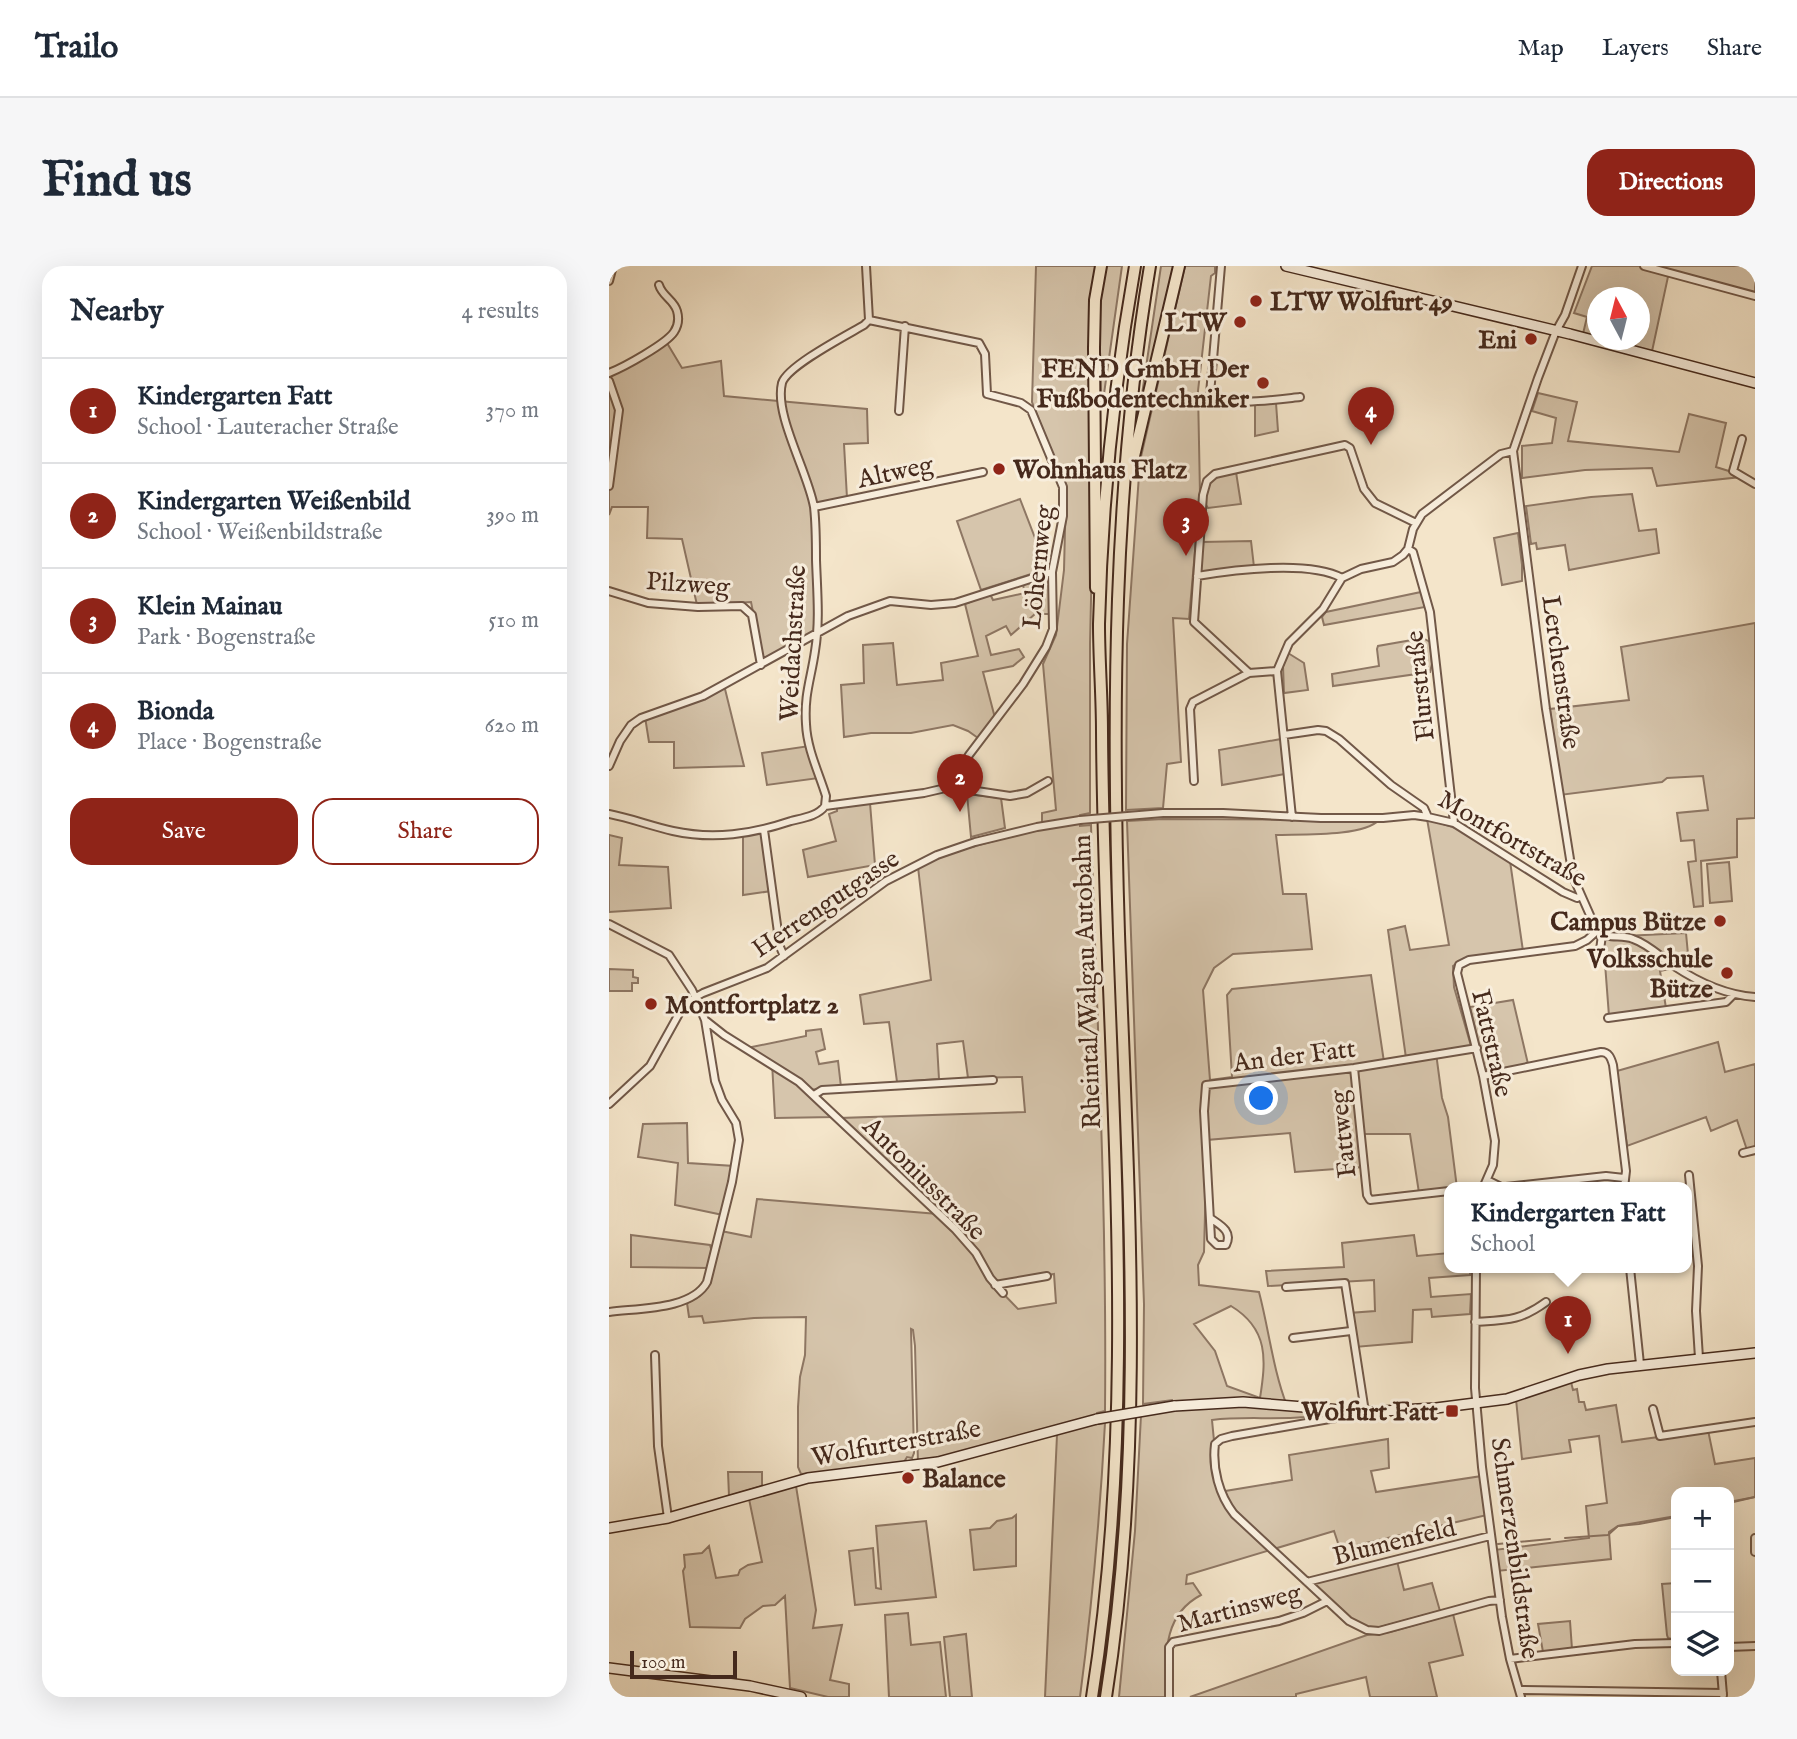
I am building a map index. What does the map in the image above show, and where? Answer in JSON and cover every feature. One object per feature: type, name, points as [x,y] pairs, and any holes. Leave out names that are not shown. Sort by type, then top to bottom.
[{"type":"highway","points":[[1099,625],[1095,566],[1097,455],[1094,348],[1095,300],[1101,266]]},
{"type":"highway","points":[[1125,489],[1139,442],[1179,266]]},
{"type":"highway","name":"Rheintal/Walgau Autobahn","points":[[1092,1697],[1110,1541],[1116,1429],[1117,1296],[1099,625],[1122,309],[1132,267]]},
{"type":"highway","name":"Rheintal/Walgau Autobahn","points":[[1107,1697],[1125,1538],[1130,1419],[1127,1151],[1115,716],[1132,385],[1150,268]]},
{"type":"street","points":[[609,281],[613,266]]},
{"type":"street","points":[[866,266],[869,320],[905,326],[899,411]]},
{"type":"street","points":[[1221,266],[1210,394],[1218,400],[1300,397]]},
{"type":"street","points":[[1286,266],[1556,331],[1755,383]]},
{"type":"street","points":[[1292,817],[1277,671],[1289,643],[1323,610],[1342,578],[1361,569],[1393,562],[1403,555],[1422,514],[1501,454],[1513,451],[1581,266]]},
{"type":"street","points":[[1644,266],[1755,296]]},
{"type":"street","points":[[609,373],[667,339],[675,331],[678,312],[662,293],[659,285]]},
{"type":"street","name":"Weidachstraße","points":[[825,806],[826,796],[806,726],[807,682],[817,633],[814,507],[786,422],[782,383],[815,353],[869,320]]},
{"type":"street","name":"Löhernweg","points":[[905,326],[976,342],[983,350],[987,394],[1028,407],[1063,487],[1060,536],[1052,572],[1054,624],[1051,638],[1023,684],[969,755],[950,787]]},
{"type":"street","points":[[609,381],[619,410],[609,486]]},
{"type":"street","points":[[1742,439],[1733,471],[1755,484]]},
{"type":"street","points":[[1249,673],[1193,622],[1203,495],[1207,481],[1215,474],[1345,445],[1350,448],[1364,489],[1375,503],[1416,523]]},
{"type":"street","name":"Lerchenstraße","points":[[1513,451],[1559,796],[1572,869],[1581,897]]},
{"type":"street","name":"Altweg","points":[[814,507],[983,472]]},
{"type":"street","name":"Flurstraße","points":[[1408,548],[1413,552],[1430,612],[1454,823]]},
{"type":"street","points":[[1197,576],[1272,569],[1333,573],[1342,578]]},
{"type":"street","points":[[609,766],[620,741],[631,725],[641,718],[703,696],[848,616],[890,601],[930,605],[955,603],[1052,572]]},
{"type":"street","name":"Pilzweg","points":[[609,591],[648,603],[698,607],[742,606],[752,615],[761,665]]},
{"type":"street","points":[[1194,781],[1190,709],[1193,702],[1249,673],[1277,671]]},
{"type":"street","name":"Montfortstraße","points":[[1284,735],[1318,730],[1326,731],[1341,740],[1391,785],[1423,808],[1428,817],[1454,823],[1563,892],[1581,897],[1600,933]]},
{"type":"street","points":[[609,814],[696,835],[742,834],[818,813],[825,806],[950,787],[1010,796],[1027,793],[1048,782]]},
{"type":"street","name":"Herrengutgasse","points":[[609,1104],[650,1066],[682,1007],[695,997],[759,972],[886,881],[937,855],[1006,834],[1076,821],[1163,813],[1383,818],[1414,814],[1428,817]]},
{"type":"street","points":[[764,830],[780,947],[784,956]]},
{"type":"street","points":[[609,924],[669,955],[695,997],[705,1020],[715,1081],[736,1124],[739,1140],[728,1200],[707,1282],[699,1294],[684,1301],[609,1312]]},
{"type":"street","points":[[1600,950],[1600,933],[1631,938],[1721,991],[1755,997]]},
{"type":"street","name":"Fattstraße","points":[[1487,1180],[1495,1158],[1495,1141],[1477,1048],[1457,972],[1459,965],[1469,960],[1566,948],[1600,933]]},
{"type":"street","points":[[1608,1018],[1726,1002],[1733,995]]},
{"type":"street","name":"Antoniusstraße","points":[[705,1020],[724,1035],[783,1071],[814,1095],[955,1229],[1003,1293]]},
{"type":"street","name":"An der Fatt","points":[[1210,1218],[1206,1085],[1354,1068],[1477,1048]]},
{"type":"street","points":[[1483,1076],[1601,1052],[1607,1054],[1611,1058],[1617,1090],[1626,1171],[1623,1182]]},
{"type":"street","name":"Fattweg","points":[[1354,1068],[1367,1195],[1370,1200],[1444,1192]]},
{"type":"street","name":"Antoniusstraße","points":[[814,1095],[821,1090],[993,1080]]},
{"type":"street","points":[[1743,1153],[1755,1150]]},
{"type":"street","points":[[1689,1175],[1690,1182]]},
{"type":"street","points":[[1551,1182],[1606,1176],[1623,1178]]},
{"type":"street","points":[[1487,1180],[1491,1182]]},
{"type":"street","points":[[1692,1205],[1698,1266],[1696,1318],[1699,1358]]},
{"type":"street","points":[[1476,1273],[1477,1404]]},
{"type":"street","points":[[1631,1273],[1640,1364]]},
{"type":"street","points":[[995,1285],[1047,1276]]},
{"type":"street","points":[[1286,1287],[1345,1283],[1365,1412]]},
{"type":"street","points":[[1475,1322],[1527,1316],[1546,1303]]},
{"type":"street","points":[[1293,1338],[1351,1331]]},
{"type":"street","name":"Wolfurterstraße","points":[[609,1528],[668,1518],[791,1482],[938,1462],[1097,1419],[1174,1406],[1243,1402],[1395,1412],[1507,1399],[1579,1375],[1640,1364],[1755,1353]]},
{"type":"street","points":[[655,1355],[659,1446],[668,1518]]},
{"type":"street","name":"Schmerzenbildstraße","points":[[1477,1404],[1490,1536],[1510,1659],[1520,1693]]},
{"type":"street","points":[[1653,1409],[1660,1436],[1755,1422]]},
{"type":"street","points":[[1346,1410],[1341,1417],[1221,1439],[1215,1444],[1214,1454],[1224,1501],[1234,1514],[1354,1625],[1373,1631],[1500,1600]]},
{"type":"street","name":"Blumenfeld","points":[[1307,1582],[1490,1536]]},
{"type":"street","points":[[1755,1538],[1755,1552]]},
{"type":"street","name":"Martinsweg","points":[[1169,1697],[1169,1647],[1173,1642],[1291,1617],[1327,1601]]},
{"type":"street","points":[[1510,1659],[1635,1644],[1671,1643]]},
{"type":"street","points":[[1734,1647],[1755,1646]]},
{"type":"street","points":[[609,1668],[750,1686],[801,1697]]},
{"type":"street","points":[[1520,1693],[1723,1695],[1721,1676]]},
{"type":"shaded area","points":[[1036,266],[1098,266],[1092,297],[1091,334],[1094,468],[1090,813],[1080,815],[1080,826],[1091,825],[1104,1264],[1105,1411],[1097,1413],[1097,1424],[1105,1423],[1095,1560],[1080,1697],[1045,1697],[1057,1435],[997,1445],[918,1464],[915,1346],[911,1329],[912,1458],[907,1457],[904,1462],[872,1468],[801,1474],[798,1467],[798,1407],[805,1355],[806,1317],[704,1323],[702,1316],[689,1317],[687,1303],[700,1296],[709,1284],[721,1231],[751,1237],[757,1199],[938,1214],[964,1240],[990,1280],[1018,1309],[1056,1303],[1054,1274],[995,1284],[978,1254],[955,1226],[856,1138],[840,1118],[1025,1112],[1022,1077],[968,1078],[963,1041],[937,1044],[939,1079],[897,1082],[889,1022],[864,1024],[860,995],[931,980],[918,867],[953,852],[1042,828],[1042,813],[1056,810],[1043,664],[1056,635],[1064,570],[1066,489],[1032,402]]},
{"type":"shaded area","points":[[1105,266],[1122,266],[1103,401],[1099,301]]},
{"type":"shaded area","points":[[1161,266],[1174,266],[1144,402],[1141,401]]},
{"type":"shaded area","points":[[1185,266],[1215,266],[1215,273],[1211,276],[1198,391],[1200,494],[1189,619],[1173,618],[1181,762],[1167,764],[1163,808],[1126,810],[1127,644],[1140,461]]},
{"type":"shaded area","points":[[1592,266],[1755,266],[1755,296],[1669,272],[1651,356],[1628,350],[1650,350],[1650,287],[1587,287],[1587,317],[1574,313]]},
{"type":"shaded area","points":[[1587,317],[1587,339],[1582,338]]},
{"type":"shaded area","points":[[667,343],[682,368],[721,361],[724,396],[867,409],[868,443],[844,444],[847,498],[812,507],[816,632],[763,662],[751,602],[697,605],[682,539],[647,538],[648,507],[612,507],[609,515],[609,374]]},
{"type":"shaded area","points":[[1538,393],[1577,402],[1568,441],[1679,452],[1689,414],[1726,423],[1716,467],[1741,477],[1657,486],[1652,468],[1585,470],[1522,478],[1522,446],[1552,443],[1556,418],[1532,411]]},
{"type":"shaded area","points":[[1255,403],[1276,403],[1278,431],[1255,436]]},
{"type":"shaded area","points":[[1236,472],[1241,504],[1208,508],[1204,502],[1210,483],[1217,477]]},
{"type":"shaded area","points":[[1632,494],[1639,531],[1656,529],[1659,553],[1569,570],[1565,545],[1537,549],[1536,543],[1531,544],[1526,506]]},
{"type":"shaded area","points":[[1020,499],[1047,569],[981,590],[957,521]]},
{"type":"shaded area","points":[[1518,533],[1522,581],[1502,585],[1494,538]]},
{"type":"shaded area","points":[[1251,541],[1254,567],[1199,572],[1202,542]]},
{"type":"shaded area","points":[[1048,576],[1051,614],[1035,614],[1011,635],[1006,626],[986,636],[991,655],[1019,649],[1024,657],[1013,666],[983,672],[995,718],[978,738],[953,725],[911,733],[871,733],[844,737],[841,685],[864,683],[863,645],[893,643],[897,685],[943,680],[941,663],[978,656],[965,604],[990,594],[993,600],[1025,593],[1023,585]]},
{"type":"shaded area","points":[[1421,592],[1425,607],[1324,625],[1322,617],[1326,612]]},
{"type":"shaded area","points":[[1755,623],[1755,818],[1737,819],[1737,857],[1701,861],[1703,906],[1694,907],[1688,862],[1696,861],[1694,840],[1681,841],[1677,813],[1708,810],[1703,776],[1667,778],[1662,782],[1560,795],[1550,709],[1629,700],[1621,647]]},
{"type":"shaded area","points":[[1423,638],[1430,642],[1430,672],[1333,686],[1332,674],[1379,666],[1378,646]]},
{"type":"shaded area","points":[[1288,653],[1304,663],[1308,690],[1284,693],[1283,666]]},
{"type":"shaded area","points":[[724,685],[744,766],[674,768],[674,742],[649,742],[645,717]]},
{"type":"shaded area","points":[[1281,739],[1285,774],[1222,785],[1219,750]]},
{"type":"shaded area","points":[[809,746],[819,778],[767,785],[762,753]]},
{"type":"shaded area","points":[[967,794],[1001,798],[1005,828],[971,837]]},
{"type":"shaded area","points":[[870,803],[875,865],[808,877],[803,850],[836,841],[829,814],[837,811],[837,808]]},
{"type":"shaded area","points":[[1427,819],[1459,829],[1510,861],[1523,951],[1465,958],[1453,966],[1454,987],[1471,1046],[1436,1053],[1456,1182],[1444,1182],[1444,1190],[1419,1193],[1410,1134],[1360,1134],[1363,1167],[1295,1172],[1290,1133],[1207,1140],[1204,1252],[1198,1265],[1199,1285],[1259,1292],[1287,1406],[1307,1408],[1305,1417],[1212,1420],[1219,1492],[1292,1480],[1289,1455],[1388,1439],[1389,1468],[1371,1471],[1376,1492],[1482,1476],[1487,1515],[1340,1549],[1334,1531],[1187,1575],[1186,1584],[1193,1583],[1201,1595],[1188,1604],[1172,1626],[1167,1653],[1166,1697],[1119,1697],[1135,1531],[1141,1415],[1174,1410],[1172,1400],[1143,1404],[1144,1304],[1127,821],[1379,820],[1346,832],[1276,835],[1283,894],[1306,894],[1312,949],[1233,954],[1214,968],[1203,990],[1210,1080],[1232,1077],[1227,995],[1232,989],[1371,975],[1384,1062],[1406,1058],[1388,930],[1405,926],[1410,950],[1449,945]],"holes":[[[1231,1306],[1252,1325],[1262,1346],[1260,1398],[1227,1386],[1215,1351],[1194,1324]]]},
{"type":"shaded area","points":[[764,831],[772,891],[743,895],[743,835]]},
{"type":"shaded area","points":[[609,835],[622,838],[619,865],[668,867],[671,908],[609,912]]},
{"type":"shaded area","points":[[1729,862],[1732,901],[1710,903],[1707,864]]},
{"type":"shaded area","points":[[1686,933],[1689,965],[1660,971],[1666,1008],[1609,1016],[1603,937]]},
{"type":"shaded area","points":[[609,969],[633,970],[633,977],[638,978],[638,983],[632,983],[632,991],[609,991]]},
{"type":"shaded area","points":[[1513,1000],[1528,1064],[1489,1072],[1484,1067],[1470,1007]]},
{"type":"shaded area","points":[[821,1029],[825,1049],[816,1052],[819,1064],[838,1061],[841,1087],[808,1090],[834,1117],[775,1118],[772,1062],[747,1048],[806,1036],[806,1031]]},
{"type":"shaded area","points":[[1718,1042],[1725,1072],[1755,1064],[1755,1152],[1747,1150],[1737,1120],[1711,1131],[1706,1117],[1627,1146],[1617,1071]]},
{"type":"shaded area","points":[[687,1123],[688,1163],[734,1166],[723,1215],[675,1205],[678,1163],[638,1157],[643,1124]]},
{"type":"shaded area","points":[[631,1235],[710,1245],[712,1252],[709,1268],[631,1267]]},
{"type":"shaded area","points":[[1414,1235],[1417,1256],[1444,1253],[1444,1273],[1470,1273],[1429,1278],[1431,1297],[1471,1294],[1470,1314],[1432,1317],[1431,1309],[1413,1310],[1412,1342],[1355,1347],[1349,1313],[1375,1311],[1374,1280],[1268,1286],[1266,1271],[1344,1267],[1342,1243]]},
{"type":"shaded area","points":[[1571,1382],[1573,1390],[1577,1389],[1579,1402],[1584,1402],[1586,1410],[1616,1405],[1622,1442],[1708,1430],[1715,1464],[1755,1458],[1755,1497],[1734,1501],[1734,1487],[1671,1487],[1671,1517],[1618,1526],[1609,1532],[1611,1559],[1497,1571],[1494,1550],[1589,1538],[1586,1506],[1607,1503],[1599,1436],[1569,1440],[1571,1452],[1522,1459],[1516,1399]]},
{"type":"shaded area","points":[[728,1472],[762,1472],[762,1486],[729,1496]]},
{"type":"shaded area","points":[[796,1486],[816,1610],[813,1628],[842,1625],[830,1680],[849,1684],[849,1697],[828,1697],[790,1688],[785,1596],[775,1605],[763,1606],[745,1619],[740,1628],[690,1627],[683,1571],[684,1555],[702,1553],[709,1546],[716,1578],[738,1575],[740,1570],[748,1565],[762,1562],[749,1499]]},
{"type":"shaded area","points":[[1016,1515],[1016,1566],[974,1570],[970,1530],[990,1528],[997,1521]]},
{"type":"shaded area","points":[[926,1521],[936,1597],[855,1605],[849,1551],[873,1548],[876,1588],[881,1589],[876,1526]]},
{"type":"shaded area","points":[[1397,1561],[1404,1590],[1432,1583],[1440,1611],[1373,1629],[1354,1623],[1309,1583]]},
{"type":"shaded area","points":[[1671,1583],[1671,1639],[1667,1635],[1662,1584]]},
{"type":"shaded area","points":[[908,1613],[911,1645],[940,1642],[946,1697],[889,1697],[885,1615]]},
{"type":"shaded area","points":[[1453,1614],[1463,1655],[1429,1663],[1437,1697],[1370,1697],[1366,1677],[1296,1694],[1296,1697],[1190,1697],[1367,1635],[1390,1632]]},
{"type":"shaded area","points":[[1570,1621],[1572,1649],[1543,1652],[1538,1624]]},
{"type":"shaded area","points":[[966,1634],[972,1697],[950,1697],[944,1637]]},
{"type":"waterway","points":[[1734,1502],[1755,1497]]},
{"type":"waterway","points":[[1565,1538],[1608,1535],[1618,1526],[1671,1518]]},
{"type":"waterway","points":[[1498,1544],[1550,1539]]},
{"type":"place","name":"LTW Wolfurt 49","points":[[1256,301]]},
{"type":"place","name":"LTW","points":[[1240,322]]},
{"type":"place","name":"Eni","points":[[1531,339]]},
{"type":"place","name":"FEND GmbH Der Fußbodentechniker","points":[[1263,383]]},
{"type":"place","name":"Bionda","points":[[1371,445]]},
{"type":"place","name":"Wohnhaus Flatz","points":[[999,469]]},
{"type":"place","name":"Klein Mainau","points":[[1186,556]]},
{"type":"place","name":"Kindergarten Weißenbild","points":[[960,812]]},
{"type":"place","name":"Campus Bütze","points":[[1720,921]]},
{"type":"place","name":"Volksschule Bütze","points":[[1727,973]]},
{"type":"place","name":"Montfortplatz 2","points":[[651,1004]]},
{"type":"place","name":"Kindergarten Fatt","points":[[1568,1354]]},
{"type":"place","name":"Wolfurt Fatt","points":[[1452,1411]]},
{"type":"place","name":"Balance","points":[[908,1478]]}]
